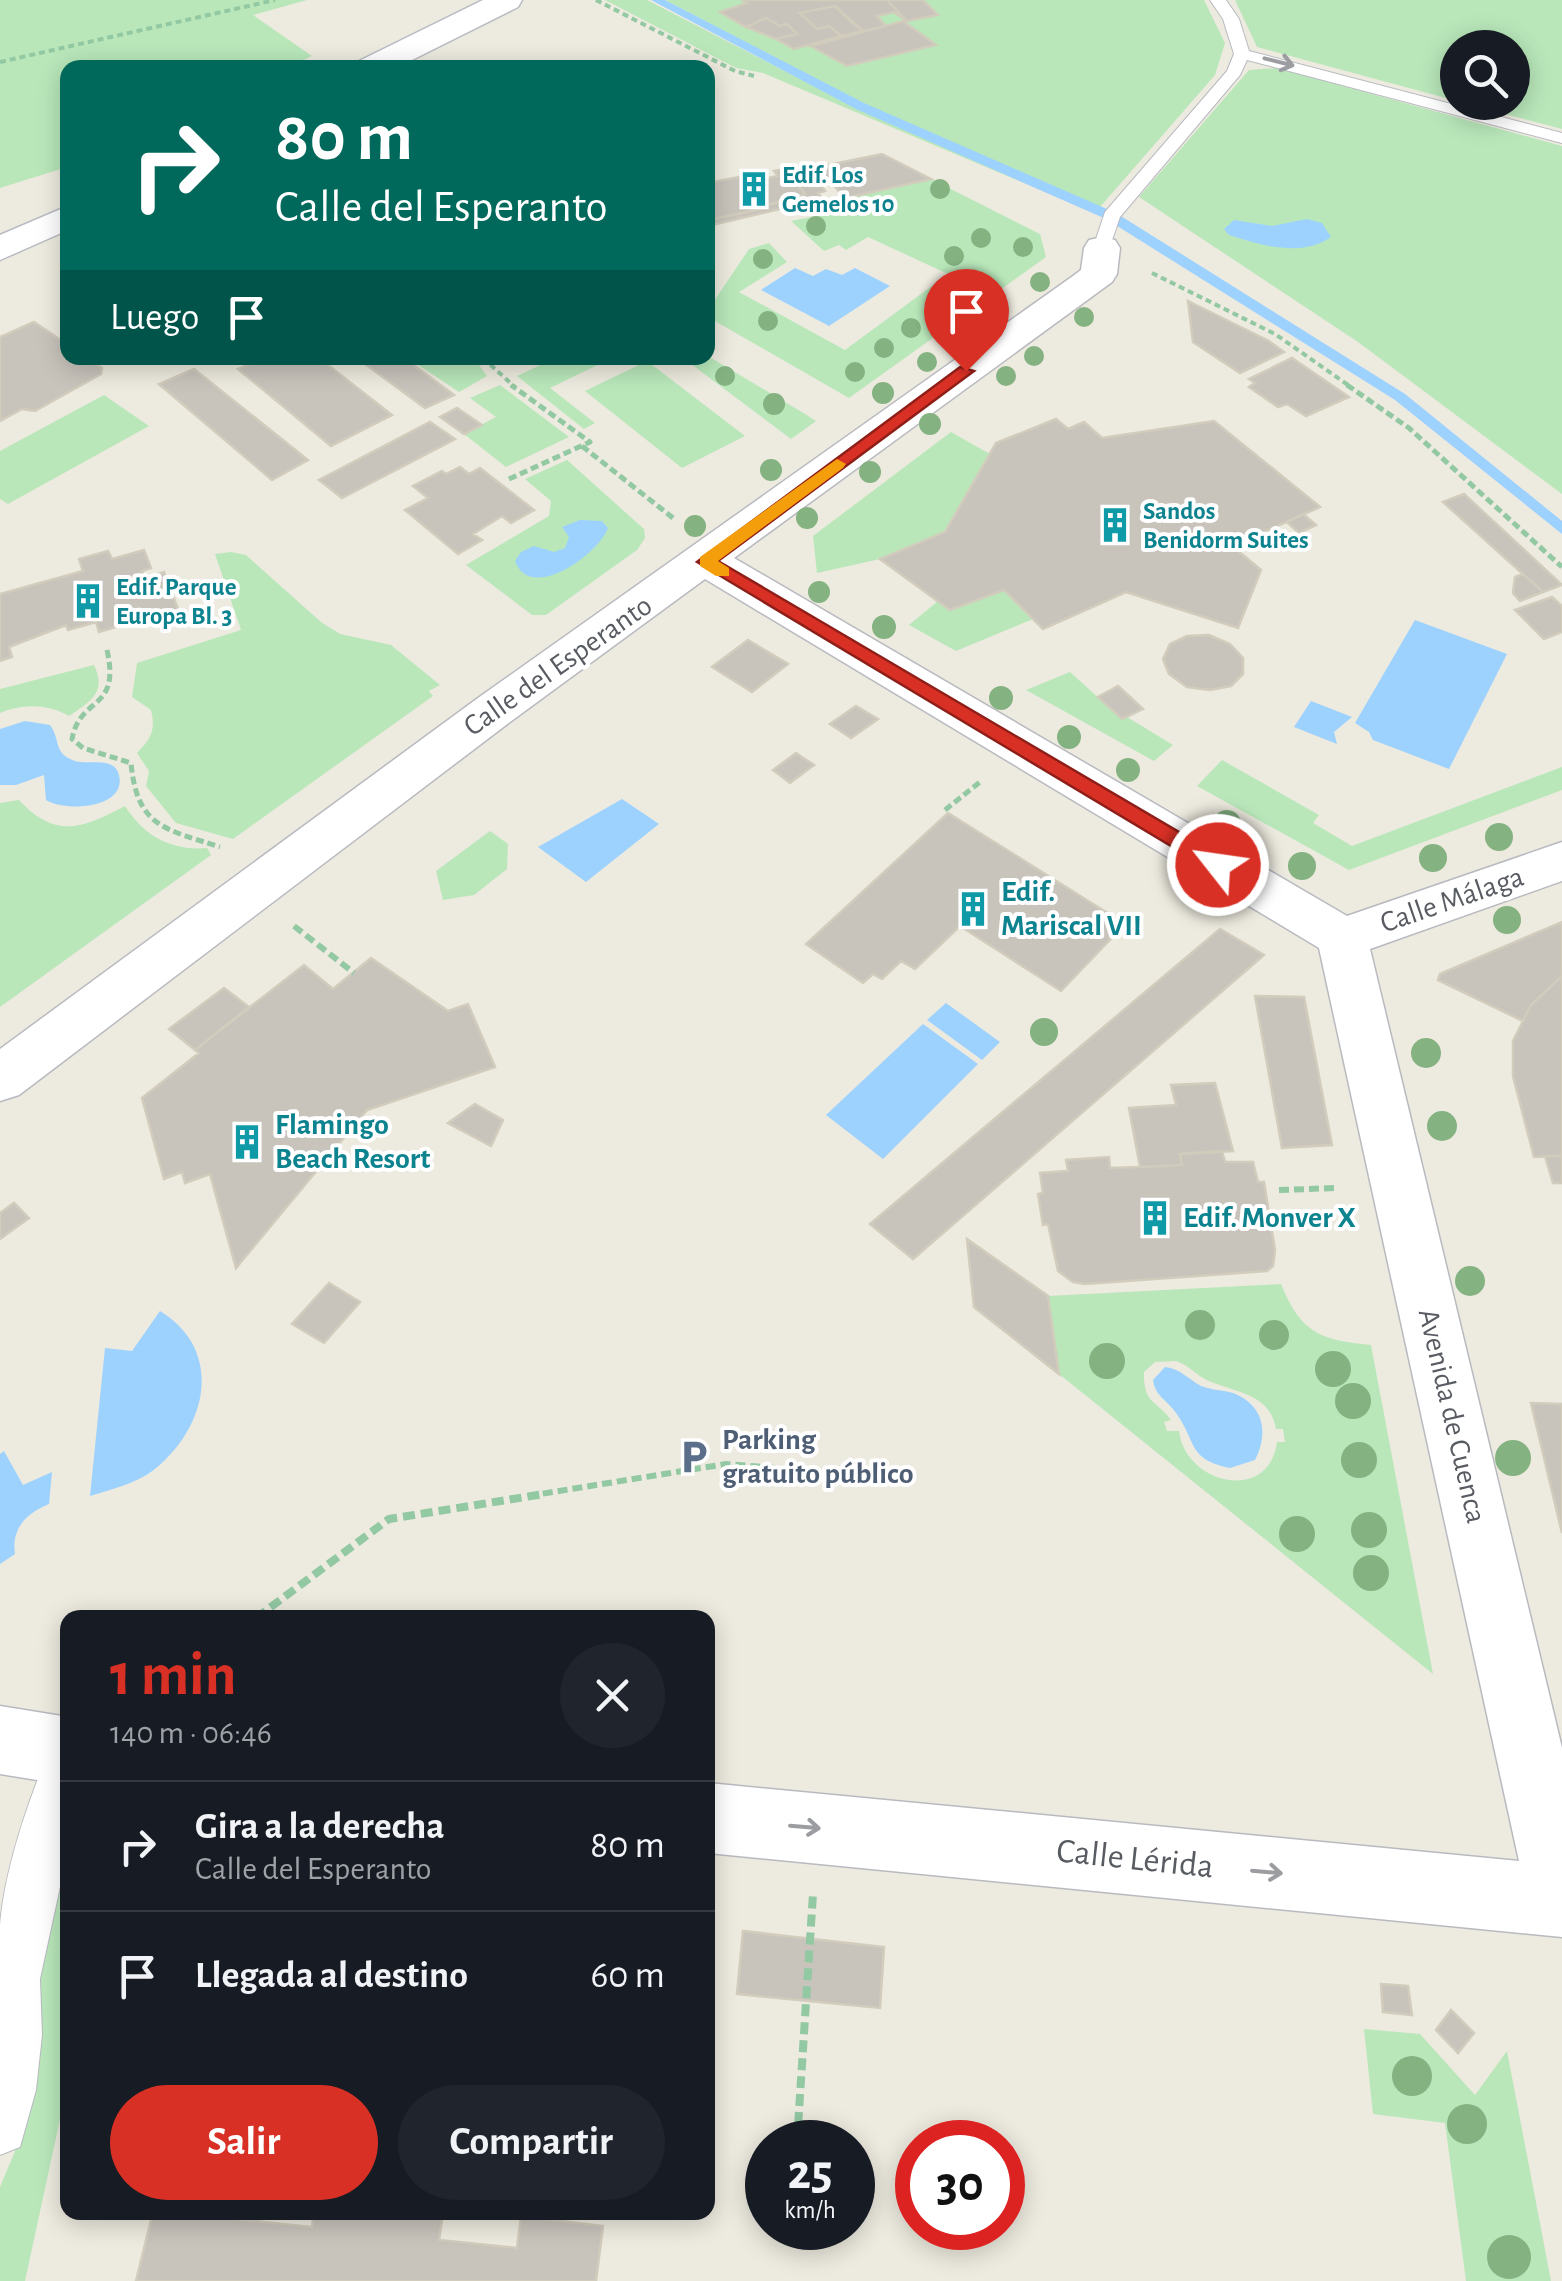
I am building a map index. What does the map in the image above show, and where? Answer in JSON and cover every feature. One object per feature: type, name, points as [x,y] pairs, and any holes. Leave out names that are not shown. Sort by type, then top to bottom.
[{"type":"street","points":[[386,60],[507,0]]},
{"type":"street","points":[[4,218],[60,201]]},
{"type":"street","points":[[0,248],[60,220]]},
{"type":"street","name":"Calle del Esperanto","points":[[0,1079],[494,710],[713,556],[1099,274],[1102,248]]},
{"type":"street","points":[[713,556],[1342,937]]},
{"type":"street","name":"Calle Málaga","points":[[1342,937],[1399,921],[1562,862]]},
{"type":"street","name":"Avenida de Cuenca","points":[[1342,937],[1562,1898]]},
{"type":"street","points":[[0,1740],[60,1750]]},
{"type":"street","points":[[0,2128],[12,2086],[18,2026],[7,1988],[60,1792]]},
{"type":"street","name":"Calle Lérida","points":[[715,1819],[1562,1898]]},
{"type":"lane","points":[[1102,248],[1111,216],[1234,72],[1242,54],[1231,19],[1218,0]]},
{"type":"lane","points":[[1242,54],[1562,138]]},
{"type":"path","points":[[0,62],[275,0]]},
{"type":"path","points":[[596,0],[713,60]]},
{"type":"path","points":[[715,61],[754,76]]},
{"type":"path","points":[[1102,248],[1275,334],[1409,428],[1562,567]]},
{"type":"path","points":[[490,365],[590,442],[508,479]]},
{"type":"path","points":[[582,446],[713,556]]},
{"type":"path","points":[[106,650],[113,672],[104,700],[75,722],[72,739],[83,748],[131,763],[134,793],[159,827],[190,840],[213,842],[354,973]]},
{"type":"path","points":[[267,1610],[388,1518],[726,1464],[895,1478]]},
{"type":"path","points":[[798,2120],[817,1828]]},
{"type":"green space","points":[[0,0],[307,0],[253,15],[312,56],[304,60],[60,60],[60,169],[0,188]]},
{"type":"green space","points":[[605,0],[647,0],[857,108],[1093,212],[763,73],[736,68]]},
{"type":"green space","points":[[665,0],[1204,0],[1225,43],[1215,75],[1100,207],[864,104]]},
{"type":"green space","points":[[1235,0],[1562,0],[1562,129],[1528,120],[1530,30],[1440,30],[1440,96],[1257,47]]},
{"type":"green space","points":[[1277,68],[1440,113],[1440,120],[1467,120],[1562,146],[1562,494],[1358,342],[1139,197],[1249,70]]},
{"type":"green space","points":[[931,179],[1040,234],[1046,257],[849,398],[715,321],[715,300],[749,249],[769,243],[787,262],[739,292],[845,350],[948,274],[868,237],[846,250],[839,245],[824,251],[791,221],[845,210],[838,200]]},
{"type":"green space","points":[[715,360],[816,421],[791,439],[692,365],[715,365]]},
{"type":"green space","points":[[418,365],[479,365],[487,376],[459,392]]},
{"type":"green space","points":[[540,365],[598,365],[550,388],[595,423],[584,429],[517,376]]},
{"type":"green space","points":[[639,365],[652,365],[745,436],[682,468],[585,391]]},
{"type":"green space","points":[[500,385],[569,437],[506,467],[464,434],[496,417],[470,398]]},
{"type":"green space","points":[[104,395],[149,426],[8,504],[0,499],[0,451]]},
{"type":"green space","points":[[951,432],[990,454],[945,532],[880,559],[817,573],[813,536]]},
{"type":"green space","points":[[567,460],[644,529],[645,538],[637,550],[546,615],[532,615],[466,565],[549,516],[551,501],[525,479]]},
{"type":"green space","points":[[215,554],[246,555],[321,622],[340,634],[391,645],[440,685],[429,691],[433,696],[233,839],[176,823],[146,786],[149,771],[137,753],[151,734],[151,710],[132,697],[137,663],[241,630]]},
{"type":"green space","points":[[1004,590],[1033,619],[956,651],[909,625],[938,601],[951,610]]},
{"type":"green space","points":[[94,665],[98,689],[69,716],[35,706],[0,713],[0,689]]},
{"type":"green space","points":[[1070,672],[1122,719],[1127,717],[1173,745],[1154,761],[1026,690]]},
{"type":"green space","points":[[1222,760],[1319,815],[1313,823],[1352,846],[1562,767],[1562,790],[1349,870],[1197,786]]},
{"type":"green space","points":[[19,800],[45,821],[70,826],[96,820],[125,806],[141,826],[160,839],[182,847],[207,848],[211,855],[0,1007],[0,803]]},
{"type":"green space","points":[[490,831],[508,844],[507,869],[474,895],[443,900],[436,871]]},
{"type":"green space","points":[[1281,1284],[1296,1314],[1314,1331],[1338,1340],[1371,1345],[1433,1674],[1059,1374],[1048,1296]],"holes":[[[1155,1362],[1181,1363],[1209,1381],[1259,1401],[1273,1417],[1276,1429],[1283,1429],[1285,1442],[1277,1442],[1271,1462],[1259,1474],[1244,1480],[1227,1480],[1211,1474],[1196,1464],[1179,1431],[1167,1431],[1164,1422],[1171,1420],[1148,1396],[1144,1372]]]},
{"type":"green space","points":[[60,1881],[60,2119],[25,2281],[0,2281],[0,2187],[20,2139],[34,1990]]},
{"type":"green space","points":[[1364,2029],[1420,2034],[1475,2095],[1507,2051],[1551,2281],[1466,2281],[1445,2123],[1373,2114]]},
{"type":"water","points":[[1307,219],[1322,223],[1331,237],[1307,247],[1281,248],[1229,235],[1224,229],[1234,220],[1272,226]]},
{"type":"water","points":[[795,268],[813,276],[826,269],[842,275],[855,268],[890,286],[829,326],[761,290]]},
{"type":"water","points":[[580,520],[602,521],[608,528],[591,550],[548,576],[523,573],[515,561],[521,552],[534,546],[554,552],[565,548],[569,537],[562,527]]},
{"type":"water","points":[[1415,620],[1507,654],[1449,769],[1373,740],[1369,732],[1355,723]]},
{"type":"water","points":[[1311,701],[1352,717],[1334,732],[1337,744],[1294,727]]},
{"type":"water","points":[[25,721],[50,725],[60,750],[68,758],[115,767],[120,784],[115,793],[95,804],[68,806],[46,800],[44,775],[16,785],[0,785],[0,729]]},
{"type":"water","points":[[622,799],[659,824],[586,882],[538,847]]},
{"type":"water","points":[[946,1003],[1000,1042],[982,1060],[927,1020]]},
{"type":"water","points":[[923,1024],[978,1064],[883,1159],[826,1115]]},
{"type":"water","points":[[160,1311],[180,1327],[194,1346],[201,1367],[197,1410],[187,1432],[155,1469],[132,1482],[90,1496],[105,1348],[132,1351]]},
{"type":"water","points":[[1165,1367],[1201,1386],[1233,1393],[1251,1405],[1262,1430],[1255,1460],[1230,1468],[1200,1454],[1183,1423],[1154,1385],[1153,1380]]},
{"type":"water","points":[[4,1451],[23,1485],[52,1472],[49,1504],[22,1523],[15,1554],[0,1564],[0,1454]]},
{"type":"building","points":[[742,0],[887,0],[907,21],[894,12],[877,16],[886,26],[863,31],[835,6],[800,13],[817,29],[829,26],[841,36],[794,49],[776,39],[797,34],[787,24],[780,26],[766,18],[746,27],[720,12],[747,3]]},
{"type":"building","points":[[887,0],[923,0],[938,15],[907,21]]},
{"type":"building","points":[[835,6],[863,31],[841,36],[829,26],[817,29],[800,13]]},
{"type":"building","points":[[766,18],[780,26],[787,24],[797,34],[776,39],[746,27]]},
{"type":"building","points":[[903,21],[936,45],[847,66],[811,46]]},
{"type":"building","points":[[882,154],[931,179],[845,198],[818,167]]},
{"type":"building","name":"Edif. Los Gemelos 10","points":[[800,166],[807,177],[794,179],[805,194],[766,208],[715,219],[715,182],[745,176],[748,182],[778,176],[774,171]]},
{"type":"building","points":[[794,179],[818,180],[825,191],[818,193],[822,199],[715,224],[715,219],[766,208],[805,194]]},
{"type":"building","points":[[1188,301],[1284,352],[1240,373],[1193,342]]},
{"type":"building","points":[[34,322],[60,340],[60,365],[98,365],[102,368],[101,374],[35,411],[22,409],[0,421],[0,337]]},
{"type":"building","points":[[1292,358],[1349,397],[1306,416],[1287,404],[1278,407],[1249,387],[1255,383],[1249,379]]},
{"type":"building","points":[[247,365],[328,365],[392,415],[331,446],[238,369]]},
{"type":"building","points":[[367,365],[413,365],[454,395],[425,408]]},
{"type":"building","points":[[194,369],[308,460],[272,480],[159,384]]},
{"type":"building","points":[[457,408],[482,425],[464,434],[440,417]]},
{"type":"building","name":"Sandos Benidorm Suites","points":[[1056,419],[1068,429],[1084,422],[1102,438],[1214,421],[1320,507],[1232,546],[1261,570],[1238,628],[1126,592],[1043,629],[1004,590],[950,610],[880,559],[945,532],[996,443]]},
{"type":"building","points":[[430,422],[455,439],[342,498],[319,480]]},
{"type":"building","points":[[460,467],[469,474],[480,468],[534,510],[511,523],[502,516],[473,534],[482,540],[458,554],[405,510],[428,498],[413,486],[442,471],[446,474]]},
{"type":"building","points":[[1464,494],[1562,585],[1543,592],[1443,502]]},
{"type":"building","points":[[1303,514],[1316,525],[1299,533],[1287,522]]},
{"type":"building","name":"Edif. Parque Europa Bl. 3","points":[[144,550],[151,568],[142,571],[145,578],[164,572],[178,609],[99,632],[96,622],[68,630],[66,625],[9,647],[12,657],[0,661],[0,594],[83,571],[79,559],[108,551],[112,559]]},
{"type":"building","points":[[1523,574],[1543,592],[1520,601],[1513,593],[1515,577]]},
{"type":"building","points":[[1552,597],[1562,606],[1562,632],[1544,639],[1515,610]]},
{"type":"building","points":[[1209,635],[1230,644],[1243,658],[1243,674],[1231,686],[1210,690],[1187,687],[1169,674],[1163,659],[1170,644],[1187,636]]},
{"type":"building","points":[[748,640],[788,664],[752,692],[712,667]]},
{"type":"building","points":[[1118,686],[1143,709],[1122,719],[1098,697]]},
{"type":"building","points":[[856,706],[878,719],[851,738],[830,724]]},
{"type":"building","points":[[796,753],[814,765],[790,783],[773,770]]},
{"type":"building","name":"Edif. Mariscal VII","points":[[948,813],[1125,924],[1061,991],[960,926],[915,969],[901,961],[882,979],[873,974],[863,983],[806,944]]},
{"type":"building","points":[[1562,922],[1562,976],[1531,1005],[1523,1021],[1438,980],[1440,974]]},
{"type":"building","points":[[1220,929],[1264,955],[913,1259],[870,1224]]},
{"type":"building","name":"Flamingo Beach Resort","points":[[371,958],[448,1011],[468,1004],[495,1067],[367,1110],[236,1268],[210,1174],[185,1183],[182,1172],[164,1179],[142,1098],[199,1053],[195,1050],[304,965],[333,989]]},
{"type":"building","points":[[1562,976],[1562,1156],[1534,1157],[1513,1076],[1513,1041],[1531,1005]]},
{"type":"building","points":[[224,988],[249,1007],[195,1050],[169,1029]]},
{"type":"building","points":[[1255,996],[1304,997],[1332,1145],[1282,1148]]},
{"type":"building","points":[[1215,1083],[1233,1151],[1180,1154],[1182,1165],[1140,1167],[1129,1108],[1176,1105],[1171,1085]]},
{"type":"building","points":[[475,1104],[503,1120],[491,1146],[448,1123]]},
{"type":"building","name":"Edif. Monver X","points":[[1222,1151],[1225,1162],[1253,1162],[1258,1182],[1264,1182],[1275,1250],[1273,1266],[1267,1271],[1085,1284],[1073,1282],[1058,1271],[1048,1224],[1043,1225],[1038,1194],[1043,1193],[1040,1173],[1068,1171],[1066,1160],[1109,1157],[1110,1168],[1182,1165],[1180,1154]]},
{"type":"building","points":[[1545,1156],[1562,1156],[1562,1183],[1553,1183]]},
{"type":"building","points":[[14,1203],[29,1218],[0,1239],[0,1213]]},
{"type":"building","points":[[967,1239],[1048,1296],[1059,1374],[974,1307]]},
{"type":"building","points":[[329,1283],[360,1302],[324,1343],[292,1324]]},
{"type":"building","points":[[1531,1403],[1562,1404],[1562,1533]]},
{"type":"building","points":[[743,1931],[884,1947],[880,2008],[737,1994]]},
{"type":"building","points":[[1381,1984],[1408,1986],[1412,2015],[1383,2012]]},
{"type":"building","points":[[1451,2010],[1474,2033],[1458,2053],[1436,2030]]},
{"type":"building","points":[[151,2220],[244,2220],[312,2227],[313,2220],[442,2220],[439,2240],[517,2248],[520,2220],[603,2226],[596,2281],[136,2281]]},
{"type":"waterway","points":[[657,0],[860,106],[1111,216],[1400,397],[1562,529]]},
{"type":"slow traffic","points":[[723,572],[706,562],[837,464]]},
{"type":"place","name":"Edif. Los Gemelos 10","points":[[754,189]]},
{"type":"place","name":"Sandos Benidorm Suites","points":[[1115,525]]},
{"type":"place","name":"Edif. Parque Europa Bl. 3","points":[[88,601]]},
{"type":"place","name":"Edif. Mariscal VII","points":[[973,909]]},
{"type":"place","name":"Flamingo Beach Resort","points":[[247,1142]]},
{"type":"place","name":"Edif. Monver X","points":[[1155,1218]]},
{"type":"place","name":"Parking gratuito público","points":[[694,1457]]},
{"type":"route","points":[[966,371],[706,562],[1218,865]]}]
